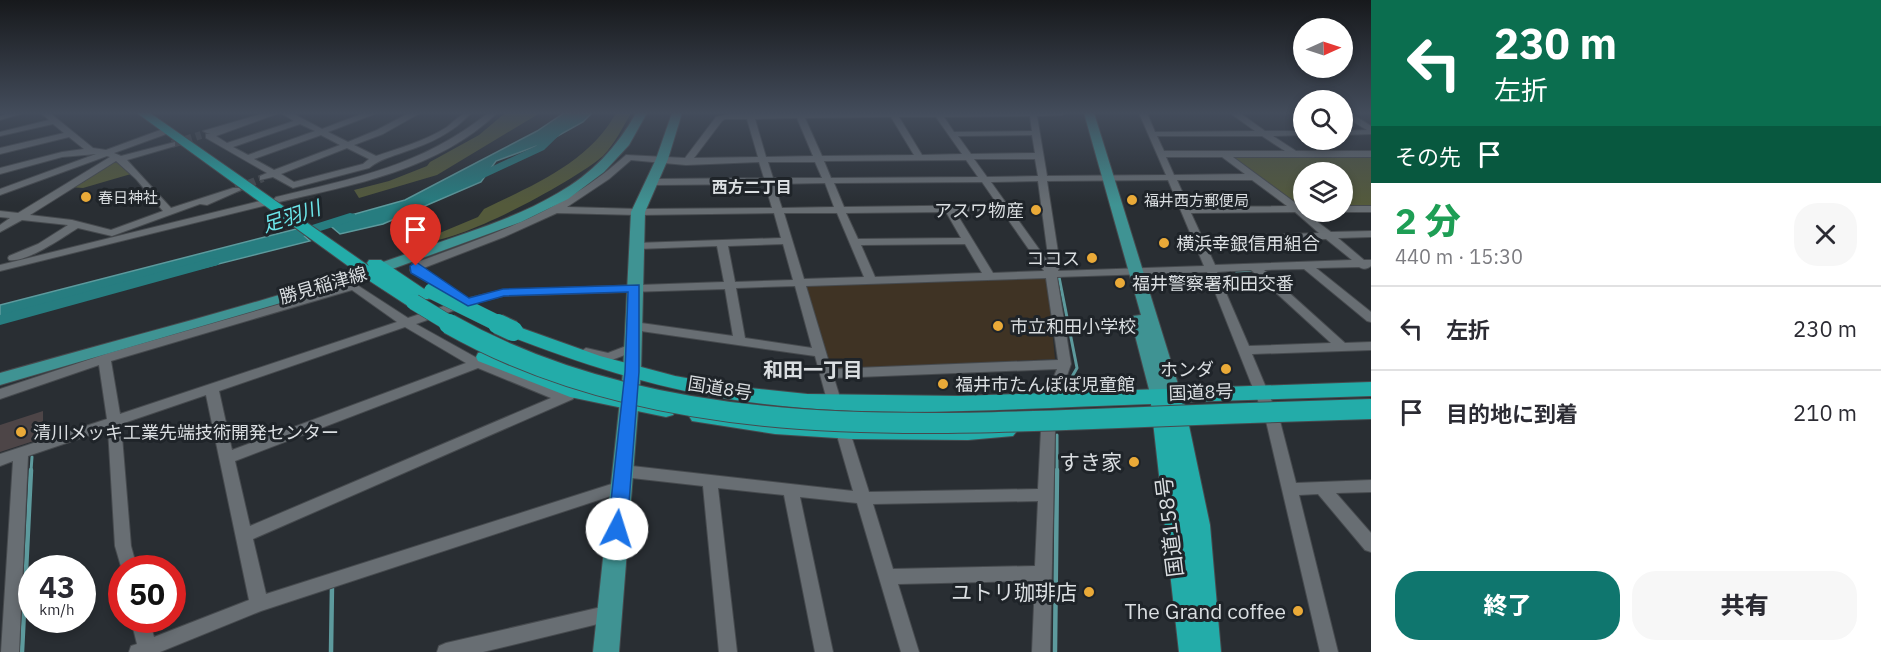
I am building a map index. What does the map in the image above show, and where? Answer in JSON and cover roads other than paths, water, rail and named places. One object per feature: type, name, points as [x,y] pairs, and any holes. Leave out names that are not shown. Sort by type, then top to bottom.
[{"type":"highway","name":"国道8号","points":[[187,143],[274,200]]},
{"type":"highway","name":"国道8号","points":[[197,143],[398,285],[417,304],[462,332],[538,365],[666,402],[737,414],[837,423],[929,424],[1371,409]]},
{"type":"highway","points":[[398,285],[445,336],[482,360],[570,395],[724,421],[843,432],[945,434],[1371,417]]},
{"type":"highway","name":"国道8号","points":[[417,304],[587,370],[683,394],[786,408],[847,412],[929,412],[1371,397]]},
{"type":"highway","points":[[417,304],[513,331],[576,355],[632,372],[729,393],[835,404],[1167,397],[1371,389]]},
{"type":"highway","name":"国道158号","points":[[1167,397],[1198,525],[1207,652]]},
{"type":"highway","name":"国道158号","points":[[1173,425],[1193,652]]},
{"type":"main road","name":"勝見稲津線","points":[[0,379],[474,236],[563,196],[600,169],[625,143]]},
{"type":"main road","points":[[606,652],[634,347],[638,212],[667,143]]},
{"type":"main road","points":[[1092,143],[1104,178]]},
{"type":"main road","points":[[1096,143],[1167,397]]},
{"type":"street","points":[[0,151],[31,143]]},
{"type":"street","points":[[82,143],[89,149],[115,156],[170,213]]},
{"type":"street","points":[[0,229],[115,156],[140,143]]},
{"type":"street","points":[[222,143],[293,185],[366,166],[375,159],[419,143]]},
{"type":"street","points":[[226,146],[234,143]]},
{"type":"street","points":[[248,158],[289,143]]},
{"type":"street","points":[[344,143],[375,159]]},
{"type":"street","points":[[263,178],[351,143]]},
{"type":"street","points":[[0,268],[349,183],[419,159],[451,143]]},
{"type":"street","points":[[686,162],[700,143]]},
{"type":"street","points":[[756,143],[796,282],[835,404]]},
{"type":"street","points":[[812,143],[870,279]]},
{"type":"street","points":[[912,143],[919,157]]},
{"type":"street","points":[[959,143],[1051,273],[1065,364],[1053,396],[1055,400]]},
{"type":"street","points":[[1037,143],[1055,265],[1051,273]]},
{"type":"street","points":[[1156,143],[1212,269],[1273,421],[1329,652]]},
{"type":"street","points":[[1278,143],[1294,154]]},
{"type":"street","points":[[0,192],[115,156],[172,144]]},
{"type":"street","points":[[0,171],[89,149]]},
{"type":"street","points":[[1160,154],[1371,154]]},
{"type":"street","points":[[1224,154],[1293,204]]},
{"type":"street","points":[[634,347],[609,357],[599,356],[526,330],[468,302],[416,270],[416,266],[556,210],[589,190],[629,157],[686,162],[1039,156]]},
{"type":"street","points":[[652,182],[1253,177]]},
{"type":"street","points":[[114,241],[236,190]]},
{"type":"street","points":[[0,214],[77,224],[112,233],[209,198],[212,200]]},
{"type":"street","points":[[556,210],[638,212],[1005,208]]},
{"type":"street","points":[[490,238],[536,209]]},
{"type":"street","points":[[949,209],[989,275]]},
{"type":"street","points":[[1185,210],[1293,209]]},
{"type":"street","points":[[1353,209],[1371,209]]},
{"type":"street","points":[[1314,222],[1368,266]]},
{"type":"street","points":[[13,258],[42,246],[77,224]]},
{"type":"street","points":[[1198,240],[1371,234]]},
{"type":"street","points":[[637,246],[784,241]]},
{"type":"street","points":[[854,242],[969,241]]},
{"type":"street","points":[[722,243],[740,342]]},
{"type":"street","points":[[0,259],[96,245]]},
{"type":"street","points":[[1033,248],[1053,249]]},
{"type":"street","points":[[1307,266],[1371,318]]},
{"type":"street","points":[[0,394],[105,360],[354,286],[417,304],[468,302],[510,292],[1130,270],[1368,266]]},
{"type":"street","points":[[1254,267],[1342,347]]},
{"type":"street","points":[[0,460],[212,390],[417,304]]},
{"type":"street","points":[[634,326],[820,353]]},
{"type":"street","points":[[1245,350],[1371,346]]},
{"type":"street","points":[[105,360],[114,421],[125,555]]},
{"type":"street","points":[[227,458],[482,360]]},
{"type":"street","points":[[0,387],[47,372],[60,361]]},
{"type":"street","points":[[826,374],[1065,364]]},
{"type":"street","points":[[212,390],[259,604]]},
{"type":"street","points":[[244,536],[570,395]]},
{"type":"street","points":[[1041,652],[1048,430]]},
{"type":"street","points":[[843,432],[910,652]]},
{"type":"street","points":[[10,652],[21,453]]},
{"type":"street","points":[[141,633],[142,650],[168,646],[259,604],[622,479],[710,481],[863,498],[1047,495]]},
{"type":"street","points":[[710,481],[728,652]]},
{"type":"street","points":[[1291,489],[1371,486]]},
{"type":"street","points":[[1322,488],[1371,545]]},
{"type":"street","points":[[791,490],[824,652]]},
{"type":"street","points":[[887,577],[1044,573]]},
{"type":"street","points":[[446,652],[610,613]]},
{"type":"water","points":[[513,143],[544,143],[496,161],[481,182],[383,224],[340,234],[326,222],[405,200]]},
{"type":"water","points":[[296,229],[310,241],[0,319],[0,305]]},
{"type":"waterway","name":"足羽川","points":[[469,180],[540,148],[545,143]]},
{"type":"waterway","name":"足羽川","points":[[295,235],[350,217]]},
{"type":"waterway","name":"足羽川","points":[[0,320],[213,262]]},
{"type":"waterway","points":[[1236,271],[1253,270]]},
{"type":"waterway","points":[[1061,276],[1059,277],[1077,368],[1062,394]]},
{"type":"waterway","points":[[1057,435],[1057,470]]},
{"type":"waterway","points":[[31,471],[32,457]]},
{"type":"waterway","points":[[22,652],[31,470]]},
{"type":"waterway","points":[[1055,651],[1057,470]]},
{"type":"waterway","points":[[331,652],[332,585]]},
{"type":"tunnel","points":[[236,189],[263,178]]},
{"type":"place","name":"春日神社","points":[[86,197]]},
{"type":"place","name":"福井西方郵便局","points":[[1132,200]]},
{"type":"place","name":"アスワ物産","points":[[1036,210]]},
{"type":"place","name":"横浜幸銀信用組合","points":[[1164,243]]},
{"type":"place","name":"ココス","points":[[1092,258]]},
{"type":"place","name":"福井警察署和田交番","points":[[1120,283]]},
{"type":"place","name":"市立和田小学校","points":[[998,326]]},
{"type":"place","name":"ホンダ","points":[[1226,369]]},
{"type":"place","name":"福井市たんぽぽ児童館","points":[[943,384]]},
{"type":"place","name":"清川メッキ工業先端技術開発センター","points":[[21,432]]},
{"type":"place","name":"すき家","points":[[1134,462]]},
{"type":"place","name":"ユトリ珈琲店","points":[[1089,592]]},
{"type":"place","name":"The Grand coffee","points":[[1298,611]]},
{"type":"district","name":"西方二丁目","points":[[752,187]]},
{"type":"district","name":"和田一丁目","points":[[813,369]]}]
